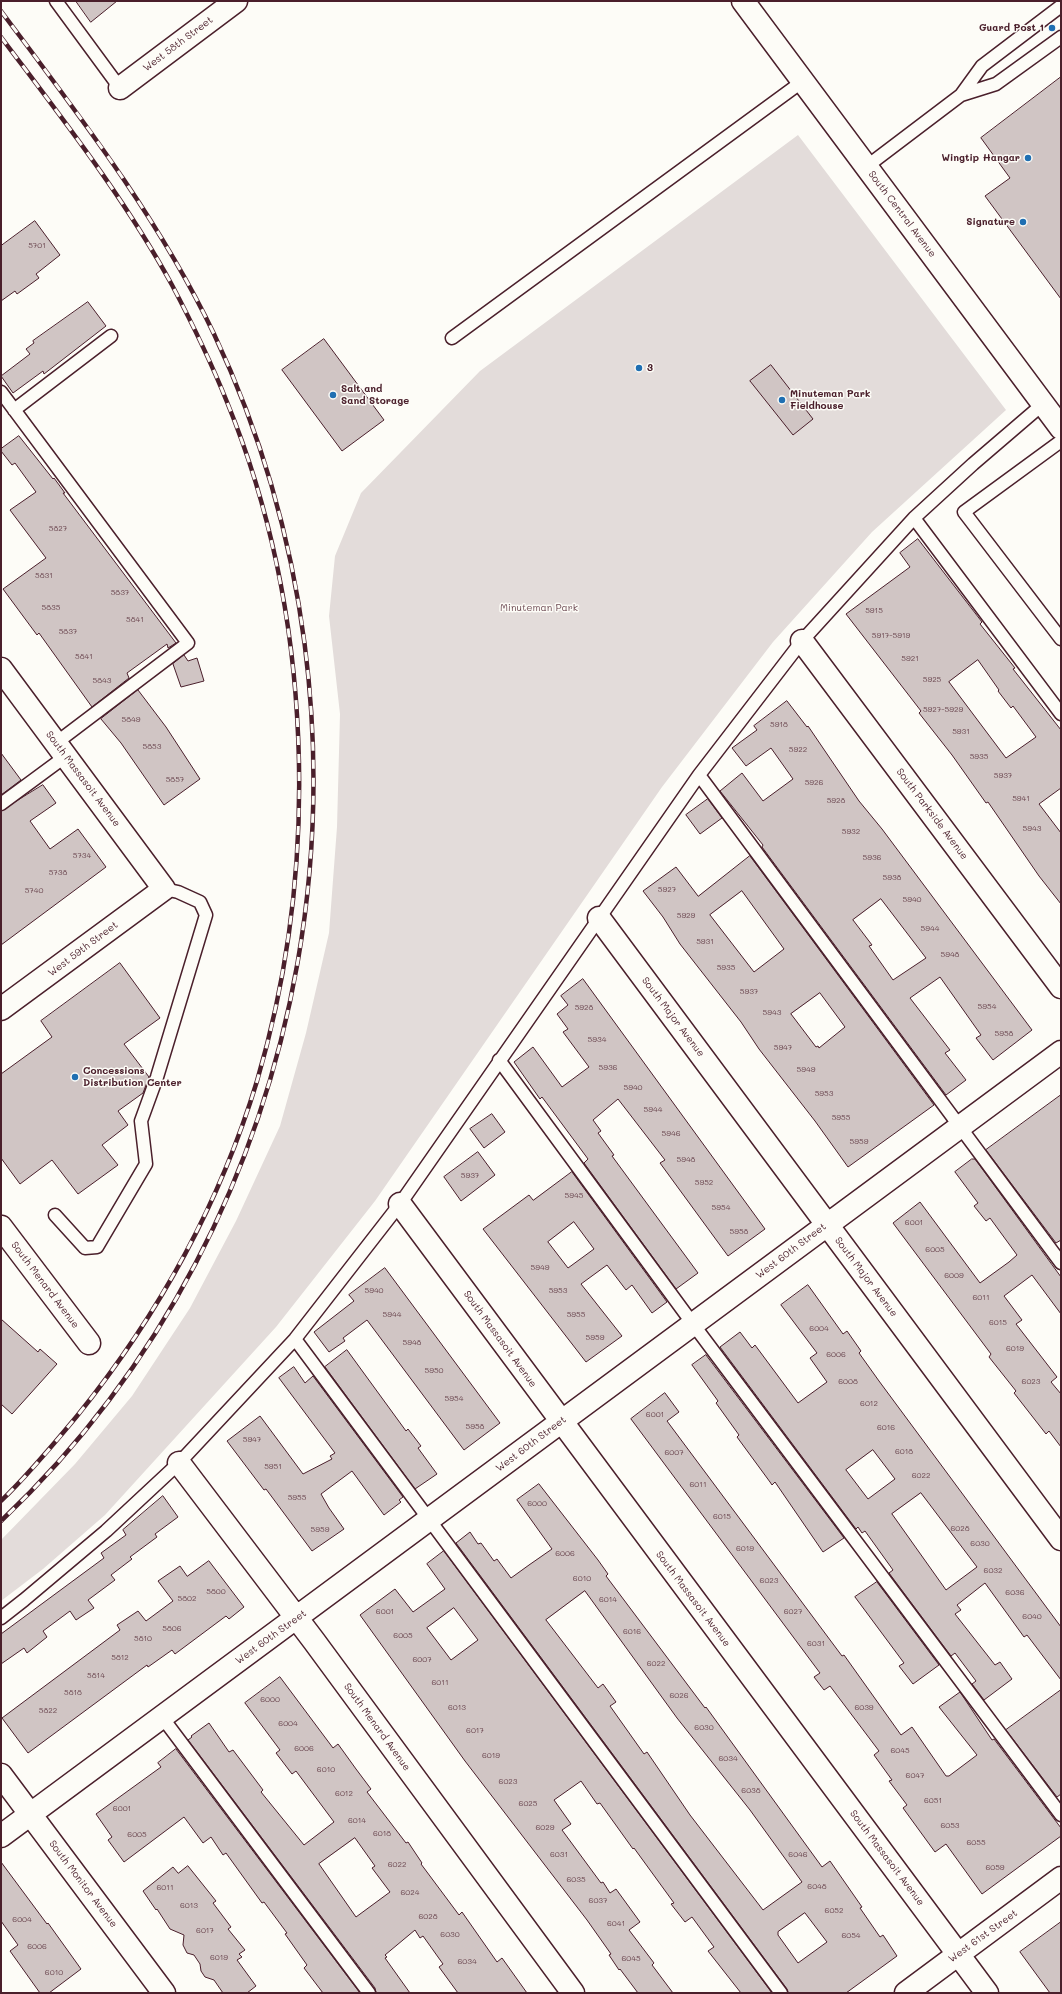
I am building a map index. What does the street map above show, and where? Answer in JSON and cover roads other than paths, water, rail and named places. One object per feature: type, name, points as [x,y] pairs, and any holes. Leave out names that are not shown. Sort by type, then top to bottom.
[{"type":"street","name":"West 58th Street","points":[[120,88],[236,1]]},
{"type":"street","name":"South Central Avenue","points":[[742,1],[1061,428]]},
{"type":"street","name":"South Parkside Avenue","points":[[802,640],[1061,987]]},
{"type":"street","name":"South Massasoit Avenue","points":[[1,669],[164,889]]},
{"type":"street","name":"West 59th Street","points":[[1,1009],[164,889]]},
{"type":"street","name":"South Major Avenue","points":[[599,918],[1061,1539]]},
{"type":"street","name":"West 60th Street","points":[[1,1836],[1061,1052]]},
{"type":"street","name":"South Massasoit Avenue","points":[[400,1204],[987,1993]]},
{"type":"street","name":"South Menard Avenue","points":[[1,1227],[89,1343]]},
{"type":"street","name":"South Menard Avenue","points":[[179,1463],[297,1618],[573,1993]]},
{"type":"street","name":"South Monitor Avenue","points":[[1,1775],[164,1993]]},
{"type":"street","name":"West 61st Street","points":[[906,1993],[1061,1878]]},
{"type":"lane","points":[[56,1],[120,88]]},
{"type":"lane","points":[[866,167],[961,95],[982,66],[1061,6]]},
{"type":"lane","points":[[961,95],[996,84],[1061,37]]},
{"type":"lane","points":[[452,338],[802,81]]},
{"type":"lane","points":[[14,410],[112,336]]},
{"type":"lane","points":[[1,392],[188,643],[61,750],[1,804]]},
{"type":"lane","points":[[1,1618],[106,1531],[179,1463],[295,1339],[400,1204],[699,775],[802,640],[914,518],[973,464],[1044,404]]},
{"type":"lane","points":[[1061,441],[964,512],[1061,639]]},
{"type":"lane","points":[[914,518],[1061,714]]},
{"type":"lane","points":[[699,775],[1061,1263]]},
{"type":"lane","points":[[55,1216],[86,1248],[97,1247],[146,1164],[141,1121],[157,1077],[206,915],[200,902],[178,892],[164,889]]},
{"type":"lane","points":[[499,1060],[693,1324],[1061,1815]]},
{"type":"lane","points":[[295,1339],[428,1520],[781,1993]]},
{"type":"lane","points":[[162,1717],[369,1993]]},
{"type":"railway","points":[[1,11],[59,88],[115,167],[168,249],[214,334],[272,486],[305,644],[313,804],[298,962],[258,1117],[196,1263],[110,1399],[1,1521]]},
{"type":"railway","points":[[1,37],[69,127],[113,189],[153,252],[194,328],[227,402],[256,483],[277,566],[291,652],[298,739],[298,826],[291,913],[278,998],[257,1081],[225,1171],[205,1215],[183,1257],[134,1339],[77,1416],[50,1449],[1,1501]]},
{"type":"place","name":"Guard Post 1","points":[[1052,28]]},
{"type":"place","name":"Wingtip Hangar","points":[[1028,158]]},
{"type":"place","name":"Signature","points":[[1023,222]]},
{"type":"place","name":"3","points":[[639,368]]},
{"type":"place","name":"Salt and Sand Storage","points":[[333,395]]},
{"type":"place","name":"Minuteman Park Fieldhouse","points":[[782,400]]},
{"type":"place","name":"Concessions Distribution Center","points":[[75,1077]]},
{"type":"park label","name":"Minuteman Park","points":[[539,608]]}]
